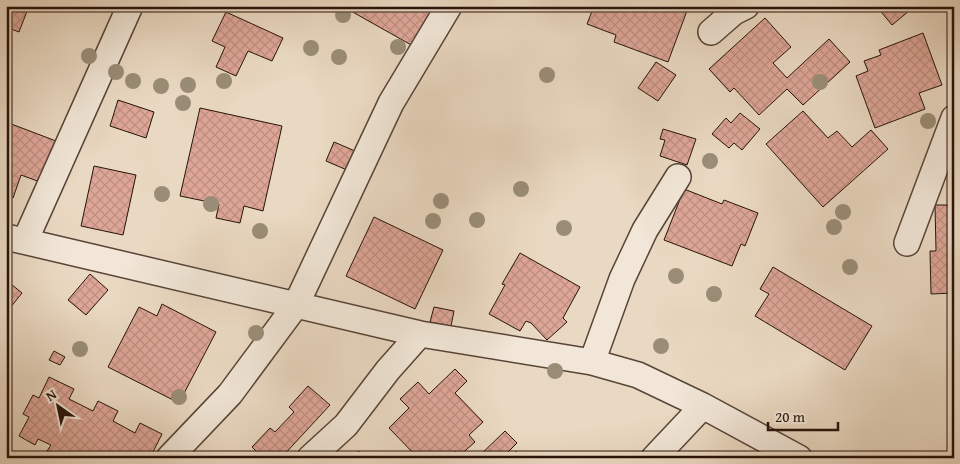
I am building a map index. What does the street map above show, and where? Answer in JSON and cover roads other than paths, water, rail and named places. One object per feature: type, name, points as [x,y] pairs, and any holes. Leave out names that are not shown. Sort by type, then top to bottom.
[{"type":"street","points":[[130,6],[16,239],[420,334],[592,362],[638,375],[703,406],[799,458]]},
{"type":"street","points":[[169,458],[230,394],[296,305],[391,103],[449,6]]},
{"type":"street","points":[[711,32],[734,12],[746,6]]},
{"type":"street","points":[[907,243],[954,118]]},
{"type":"street","points":[[592,362],[622,279],[644,230],[678,177]]},
{"type":"street","points":[[310,458],[346,425],[388,370],[420,334]]},
{"type":"street","points":[[654,458],[703,406]]}]
